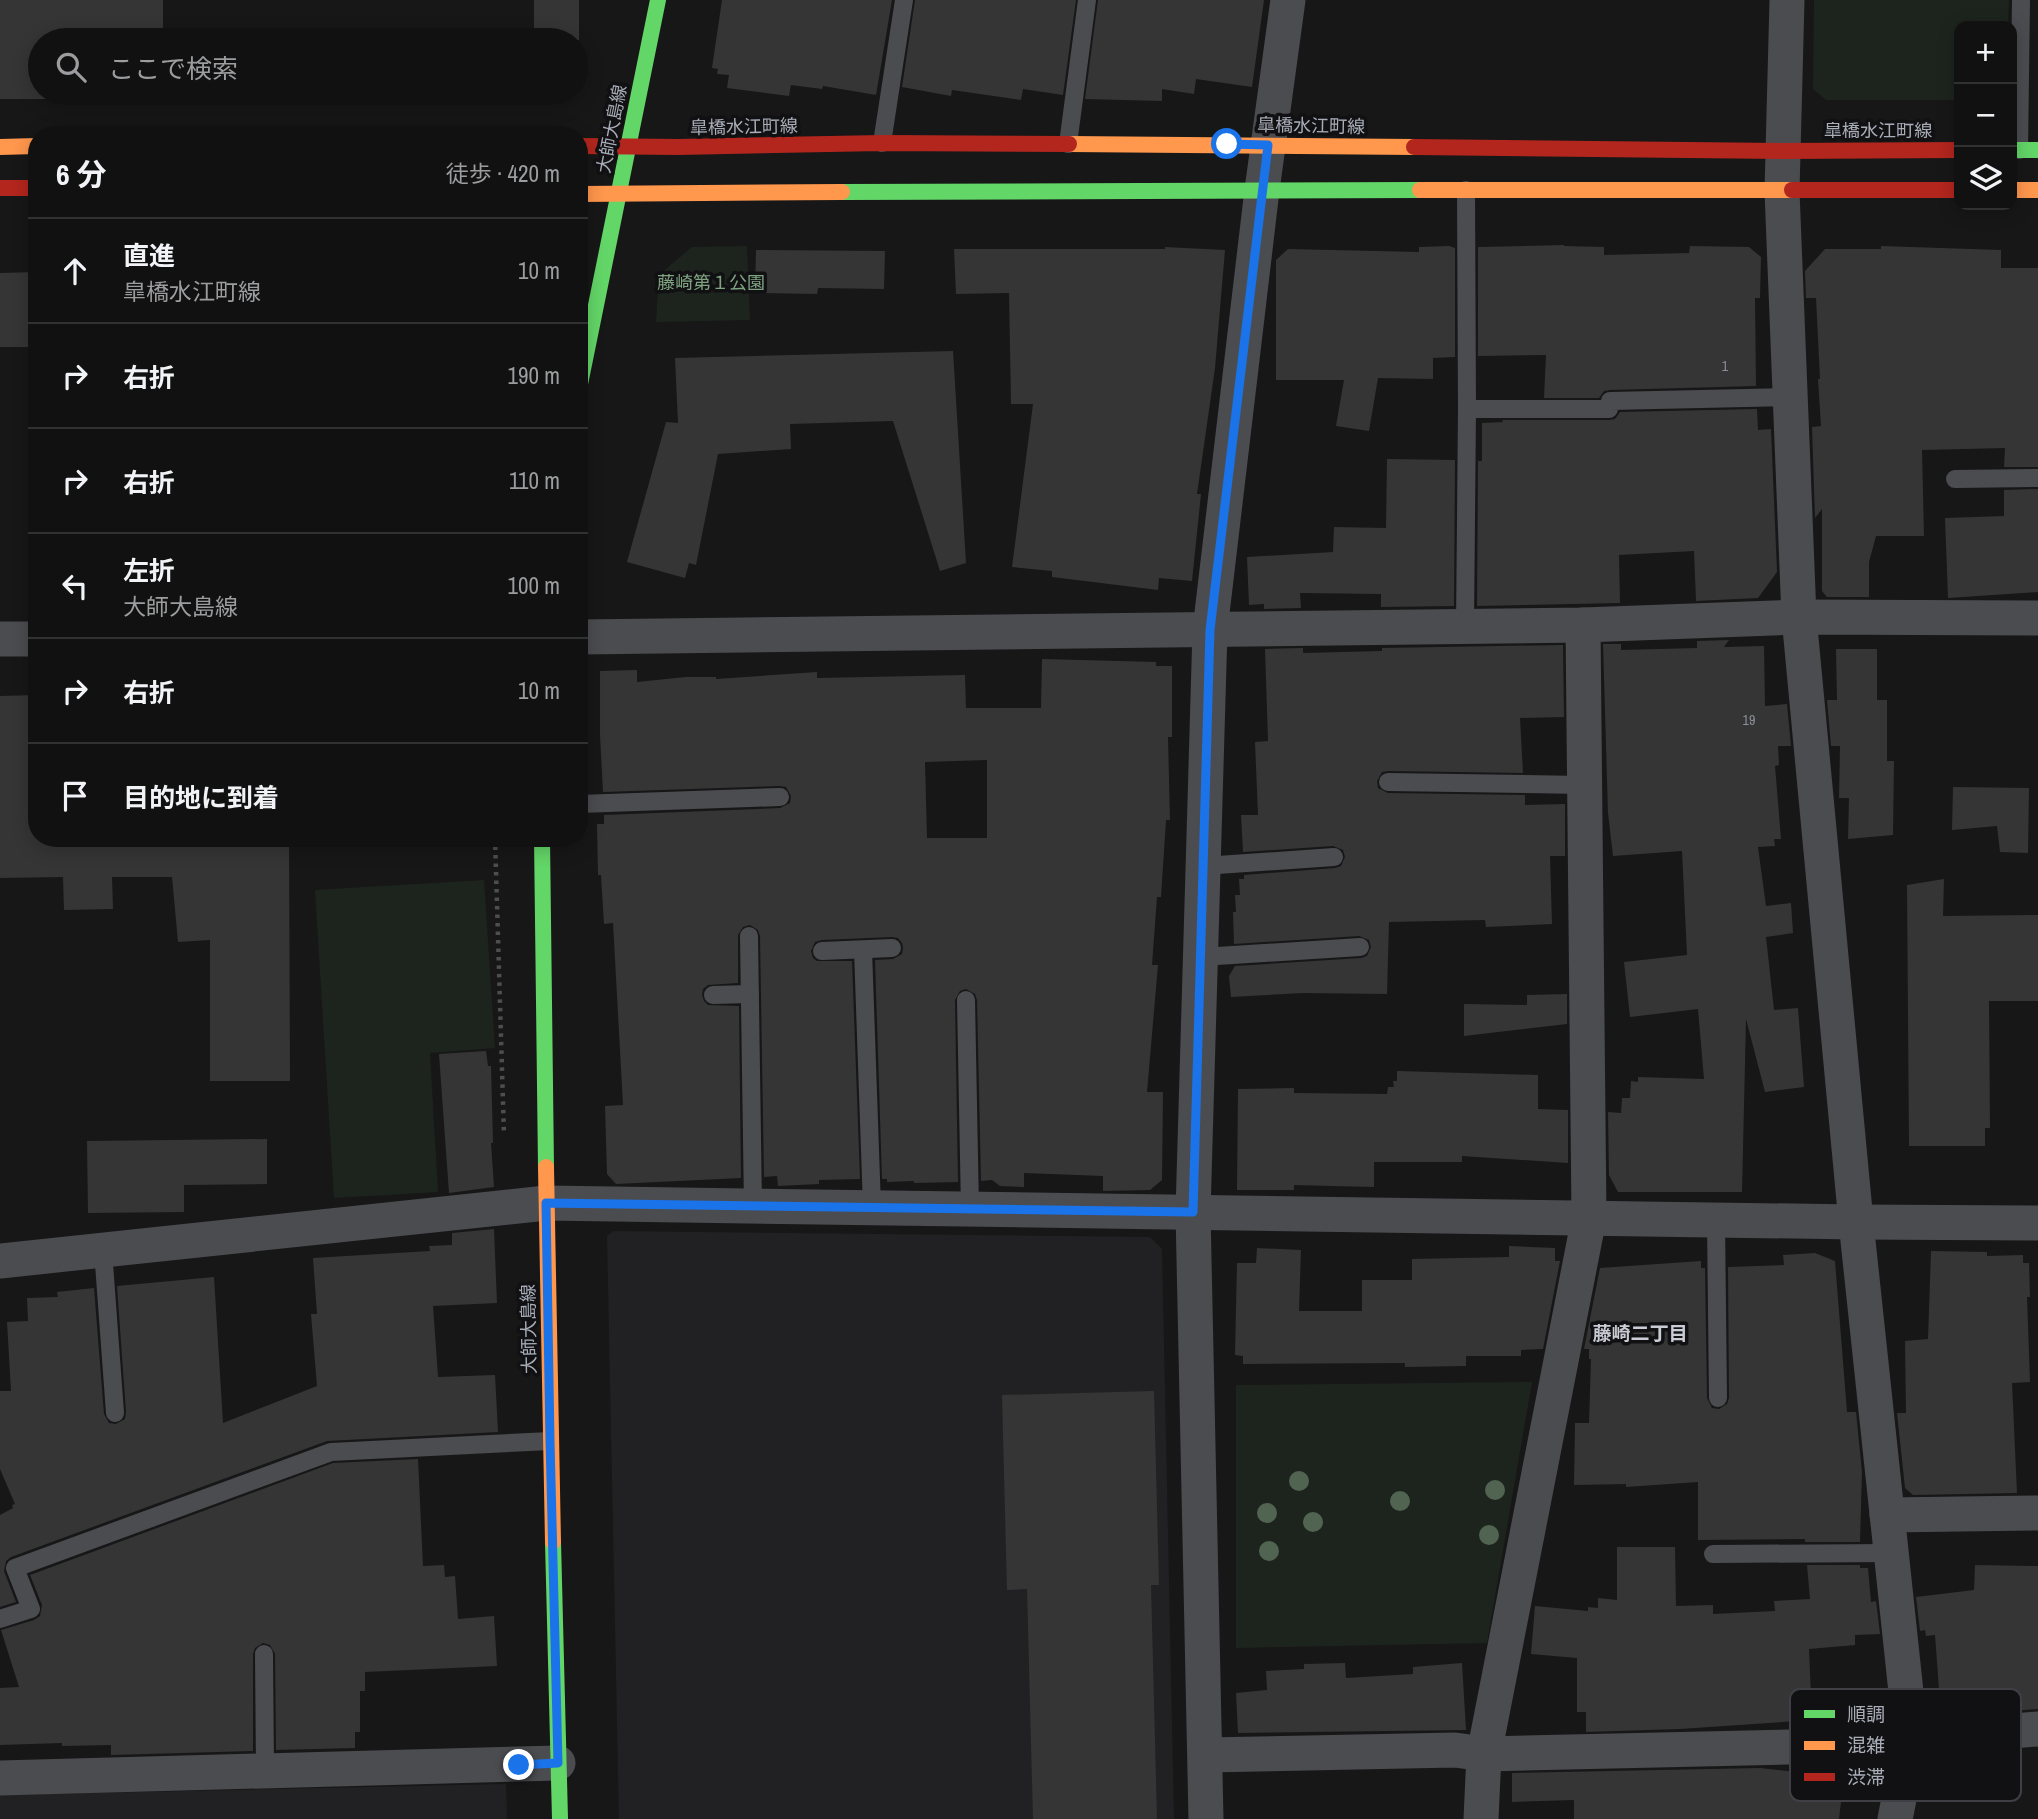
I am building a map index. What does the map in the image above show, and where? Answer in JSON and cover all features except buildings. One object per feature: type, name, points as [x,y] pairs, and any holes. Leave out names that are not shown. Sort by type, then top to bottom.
[{"type":"street","name":"大師大島線","points":[[588,346],[658,0]]},
{"type":"street","points":[[1206,1819],[1193,1212],[1210,630],[1262,190],[1288,0]]},
{"type":"street","points":[[1787,0],[1782,191],[1799,617],[1856,1223],[1906,1689]]},
{"type":"street","name":"皐橋水江町線","points":[[588,146],[882,143],[1954,150]]},
{"type":"street","points":[[0,146],[28,146]]},
{"type":"street","points":[[2017,150],[2038,150]]},
{"type":"street","points":[[0,188],[28,188]]},
{"type":"street","points":[[588,194],[1954,190]]},
{"type":"street","points":[[2017,190],[2038,190]]},
{"type":"street","points":[[588,637],[1465,627],[1799,617],[2038,618]]},
{"type":"street","points":[[1481,1819],[1484,1754],[1589,1218],[1583,625]]},
{"type":"street","points":[[0,639],[28,639]]},
{"type":"street","name":"大師大島線","points":[[542,847],[550,1440],[560,1819]]},
{"type":"street","points":[[0,1261],[546,1203],[1856,1223],[2038,1223]]},
{"type":"street","points":[[1887,1515],[2038,1513]]},
{"type":"street","points":[[1206,1755],[1455,1749],[1484,1754],[1790,1747]]},
{"type":"street","points":[[0,1778],[558,1763]]},
{"type":"street","points":[[1895,1819],[1899,1801]]},
{"type":"lane","points":[[882,143],[904,0]]},
{"type":"lane","points":[[1069,145],[1087,0]]},
{"type":"lane","points":[[2015,147],[2021,0]]},
{"type":"lane","points":[[1465,627],[1466,190]]},
{"type":"lane","points":[[1467,409],[1609,409],[1610,401],[1790,397]]},
{"type":"lane","points":[[1955,478],[2038,478]]},
{"type":"lane","points":[[1388,782],[1584,785]]},
{"type":"lane","points":[[588,804],[780,797]]},
{"type":"lane","points":[[1203,866],[1334,857]]},
{"type":"lane","points":[[749,936],[753,1206]]},
{"type":"lane","points":[[1200,957],[1360,947]]},
{"type":"lane","points":[[821,951],[892,948]]},
{"type":"lane","points":[[863,950],[872,1208]]},
{"type":"lane","points":[[713,995],[750,994]]},
{"type":"lane","points":[[966,1000],[970,1209]]},
{"type":"lane","points":[[1716,1220],[1718,1398]]},
{"type":"lane","points":[[103,1250],[115,1413]]},
{"type":"lane","points":[[0,1619],[31,1609],[15,1568],[331,1452],[550,1440]]},
{"type":"lane","points":[[1713,1554],[1891,1553]]},
{"type":"lane","points":[[264,1654],[265,1771]]},
{"type":"shaded area","points":[[613,1231],[1150,1237],[1162,1249],[1174,1819],[619,1819],[607,1236]]},
{"type":"shaded area","points":[[506,1784],[507,1819],[0,1819],[0,1795]]},
{"type":"green space","points":[[1814,0],[2009,0],[2008,21],[1954,21],[1954,100],[1826,100],[1813,89]]},
{"type":"green space","name":"藤崎第１公園","points":[[747,246],[750,320],[656,322],[659,275],[692,247]]},
{"type":"green space","points":[[484,880],[495,1048],[430,1053],[438,1192],[334,1198],[315,890]]},
{"type":"green space","points":[[1532,1382],[1487,1643],[1236,1648],[1236,1385]]},
{"type":"traffic: fast","points":[[588,345],[658,0]]},
{"type":"traffic: fast","points":[[2017,150],[2038,150]]},
{"type":"traffic: fast","points":[[842,192],[1420,190]]},
{"type":"traffic: fast","points":[[542,847],[546,1167]]},
{"type":"traffic: fast","points":[[553,1542],[560,1819]]},
{"type":"traffic: slow","points":[[1069,144],[1414,147]]},
{"type":"traffic: slow","points":[[0,147],[28,146]]},
{"type":"traffic: slow","points":[[1420,190],[1792,190]]},
{"type":"traffic: slow","points":[[2017,190],[2038,190]]},
{"type":"traffic: slow","points":[[588,194],[842,192]]},
{"type":"traffic: slow","points":[[546,1167],[553,1542]]},
{"type":"traffic: jam","points":[[588,146],[1069,144]]},
{"type":"traffic: jam","points":[[1414,147],[1954,150]]},
{"type":"traffic: jam","points":[[0,188],[28,188]]},
{"type":"traffic: jam","points":[[1792,190],[1954,190]]},
{"type":"district","name":"藤崎二丁目","points":[[1640,1333]]},
{"type":"route","points":[[519,1765],[558,1763],[546,1203],[1193,1212],[1210,630],[1268,145],[1227,144]]}]
